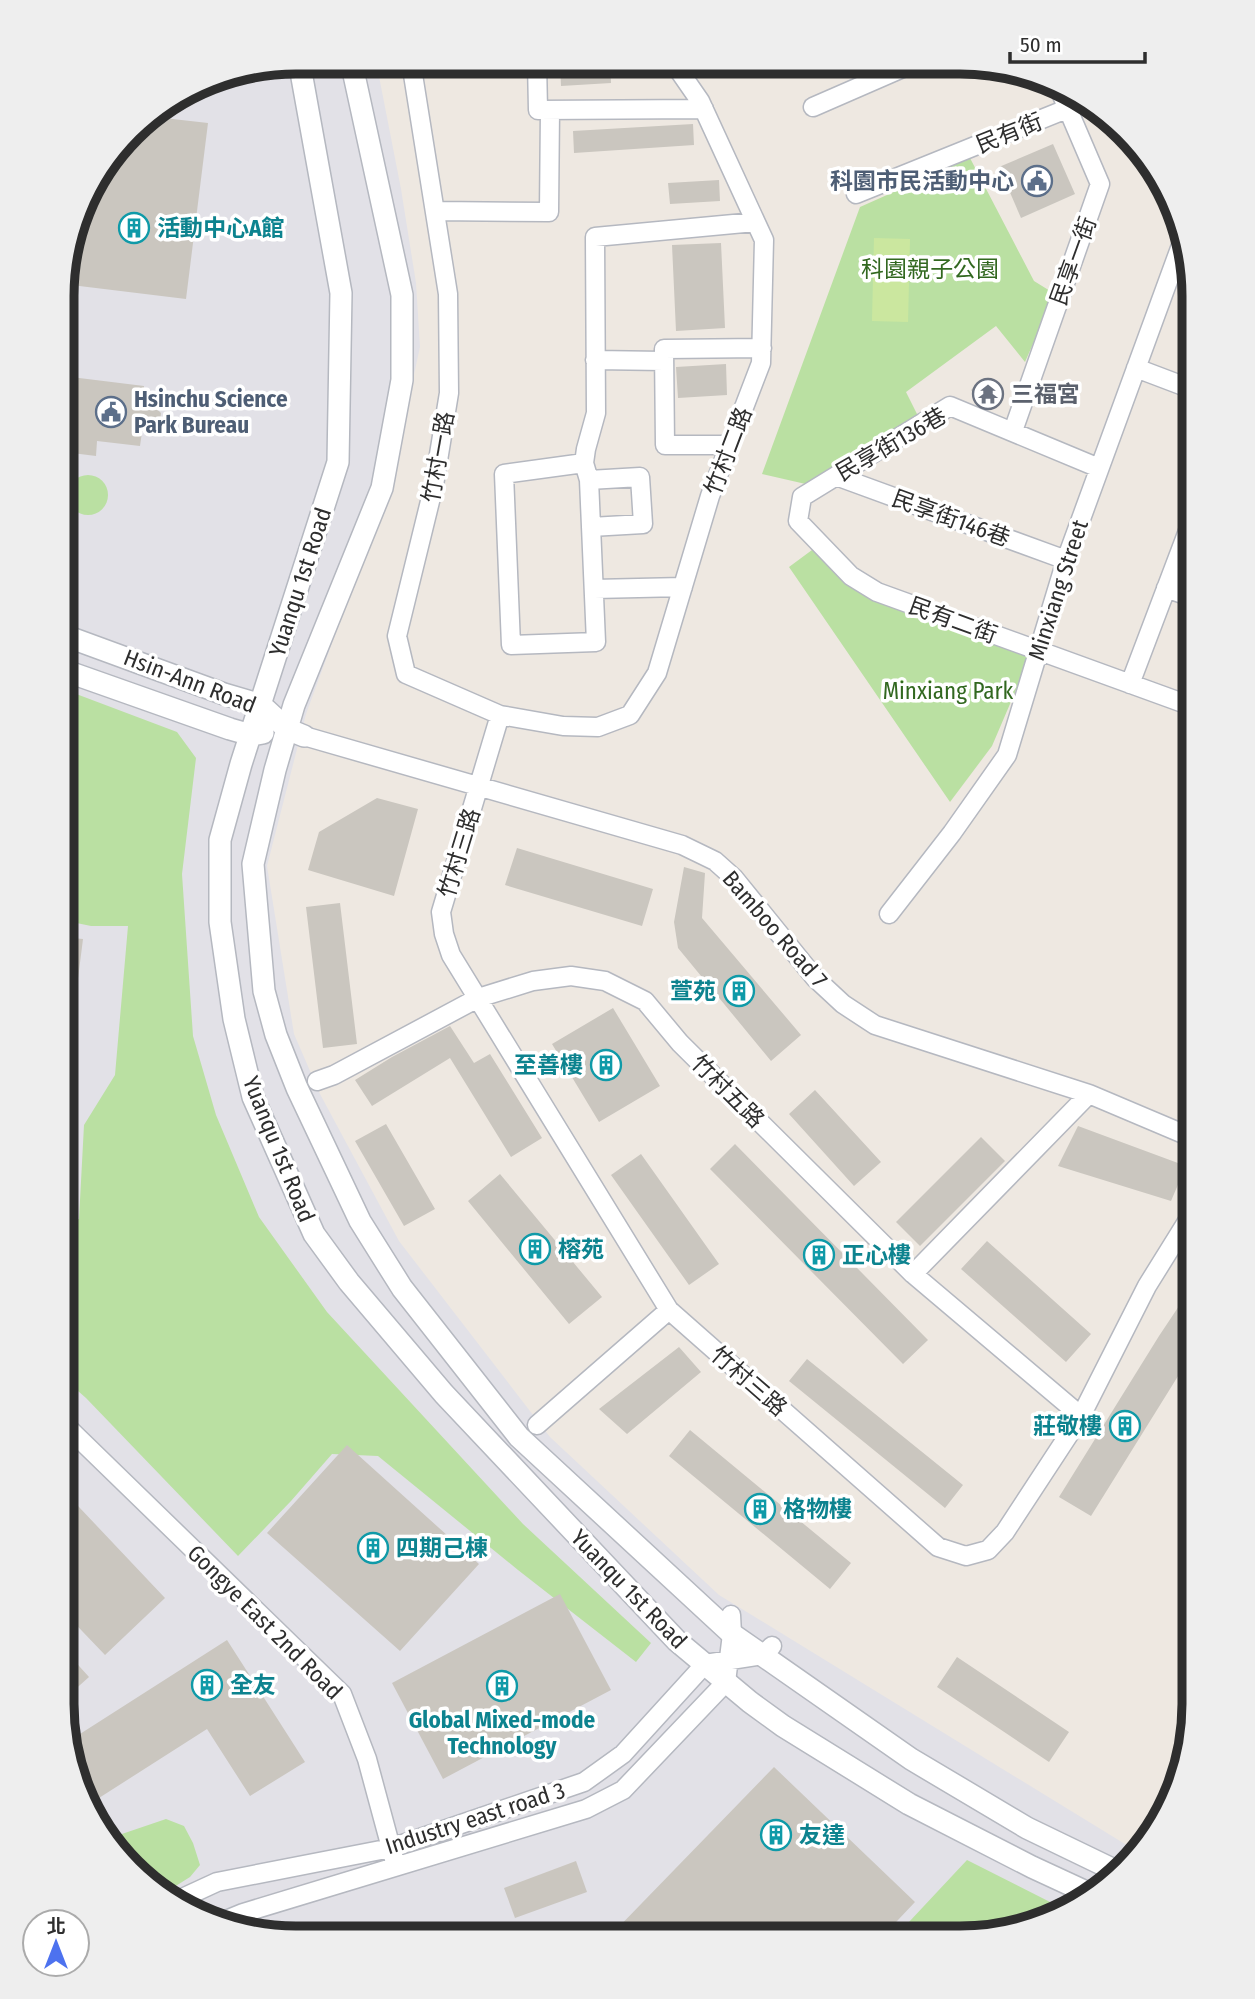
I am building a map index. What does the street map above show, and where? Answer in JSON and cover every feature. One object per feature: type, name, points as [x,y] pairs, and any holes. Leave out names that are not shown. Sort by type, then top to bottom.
[{"type":"street","name":"Yuanqu 1st Road","points":[[301,74],[341,293],[338,462],[220,840],[220,922],[234,1020],[253,1097],[314,1234],[349,1282],[444,1394],[677,1641],[783,1727],[909,1804],[1081,1890]]},
{"type":"street","name":"Yuanqu 1st Road","points":[[354,74],[402,296],[402,380],[382,488],[294,705],[296,732],[253,864],[264,991],[276,1035],[297,1088],[360,1221],[402,1288],[519,1437],[732,1624],[911,1759],[1027,1828],[1109,1868]]},
{"type":"street","name":"竹村一路","points":[[413,74],[448,294],[449,393],[434,485],[397,636],[407,674],[500,715]]},
{"type":"street","points":[[537,74],[538,110],[704,109]]},
{"type":"street","name":"竹村二路","points":[[500,715],[563,726],[598,727],[630,715],[657,673],[710,496],[761,363],[764,240],[704,109],[681,74]]},
{"type":"street","points":[[813,107],[889,74]]},
{"type":"street","name":"民有街","points":[[856,194],[1069,102]]},
{"type":"street","name":"民享一街","points":[[1013,431],[1100,184],[1072,104]]},
{"type":"street","points":[[435,211],[549,212],[550,110]]},
{"type":"street","points":[[591,527],[643,524],[640,477],[587,472],[504,474],[511,645],[596,642],[591,527],[587,472],[586,449],[596,413],[595,237],[755,222]]},
{"type":"street","name":"Minxiang Street","points":[[889,914],[1007,755],[1066,560],[1178,255]]},
{"type":"street","points":[[730,445],[665,445],[664,349],[762,348]]},
{"type":"street","points":[[595,360],[664,361]]},
{"type":"street","points":[[1136,368],[1182,385]]},
{"type":"street","name":"民享街136巷","points":[[802,497],[950,406],[1100,468]]},
{"type":"street","name":"民享街146巷","points":[[836,476],[1066,560]]},
{"type":"street","name":"民有二街","points":[[802,497],[798,521],[851,576],[877,592],[1182,703]]},
{"type":"street","points":[[1130,684],[1182,547]]},
{"type":"street","points":[[594,589],[683,587]]},
{"type":"street","points":[[1166,588],[1182,594]]},
{"type":"street","name":"Hsin-Ann Road","points":[[74,639],[261,705],[296,732]]},
{"type":"street","name":"Hsin-Ann Road","points":[[74,674],[251,735],[296,732]]},
{"type":"street","points":[[479,786],[500,715]]},
{"type":"street","name":"Bamboo Road 7","points":[[296,732],[682,845],[715,860],[734,878],[816,978],[843,1004],[875,1025],[1089,1094],[1181,1133]]},
{"type":"street","name":"竹村三路","points":[[479,786],[441,912],[451,956],[669,1310],[938,1547],[966,1556],[988,1550],[1005,1532],[1081,1416],[1147,1286],[1181,1231]]},
{"type":"street","name":"竹村五路","points":[[317,1081],[334,1075],[478,998],[533,981],[571,976],[605,981],[645,1001],[680,1043],[912,1274],[1081,1416]]},
{"type":"street","points":[[912,1274],[1089,1094]]},
{"type":"street","points":[[537,1425],[669,1310]]},
{"type":"street","name":"Gongye East 2nd Road","points":[[74,1434],[342,1694],[367,1759],[393,1857]]},
{"type":"street","points":[[726,1682],[732,1624]]},
{"type":"street","points":[[705,1664],[768,1650]]},
{"type":"street","name":"Industry east road 3","points":[[393,1857],[584,1782],[619,1758],[705,1664]]},
{"type":"street","name":"Industry east road 3","points":[[185,1897],[217,1882],[393,1857],[586,1809],[623,1790],[726,1682]]},
{"type":"street","points":[[619,1758],[639,1773]]},
{"type":"street","points":[[234,1917],[393,1857]]},
{"type":"shaded area","points":[[379,74],[416,283],[420,347],[389,488],[306,714],[267,866],[294,1034],[320,1094],[399,1241],[550,1437],[719,1595],[1129,1847],[1095,1880],[1071,1896],[1031,1914],[974,1925],[295,1926],[266,1924],[210,1909],[160,1880],[138,1861],[119,1839],[103,1815],[85,1775],[74,1718],[75,266],[85,224],[96,197],[128,149],[149,128],[184,103],[224,85],[266,75]]},
{"type":"green space","name":"科園親子公園","points":[[970,158],[1034,281],[1055,294],[1025,362],[996,326],[906,392],[920,420],[810,485],[762,474],[860,207]]},
{"type":"green space","points":[[874,238],[910,239],[908,322],[872,321]]},
{"type":"green space","points":[[80,476],[96,476],[107,487],[107,503],[96,514],[80,514],[74,509],[74,481]]},
{"type":"green space","name":"Minxiang Park","points":[[812,550],[843,577],[1031,655],[992,746],[950,802],[789,567]]},
{"type":"green space","points":[[74,693],[177,732],[196,758],[182,874],[193,1036],[216,1115],[259,1217],[327,1312],[523,1524],[651,1643],[636,1662],[378,1456],[332,1454],[238,1556],[74,1388],[74,1220],[79,1219],[84,1125],[115,1075],[128,926],[91,926],[74,922]]},
{"type":"green space","points":[[166,1819],[184,1826],[200,1865],[190,1877],[172,1888],[138,1861],[117,1836]]},
{"type":"green space","points":[[967,1860],[1055,1904],[1003,1921],[960,1926],[905,1926]]},
{"type":"building","points":[[560,74],[611,74],[611,83],[561,86]]},
{"type":"building","name":"活動中心A館","points":[[162,118],[208,123],[186,299],[74,285],[78,252],[96,197],[128,149]]},
{"type":"building","points":[[693,124],[694,145],[574,153],[573,131]]},
{"type":"building","name":"科園市民活動中心","points":[[1053,144],[1075,194],[1021,218],[999,167]]},
{"type":"building","points":[[719,180],[720,201],[670,204],[668,183]]},
{"type":"building","points":[[721,243],[725,328],[676,331],[672,245]]},
{"type":"building","points":[[726,364],[727,395],[678,398],[676,367]]},
{"type":"building","name":"Hsinchu Science Park Bureau","points":[[74,377],[144,386],[144,404],[161,413],[160,422],[153,426],[143,425],[140,446],[97,441],[96,456],[74,453]]},
{"type":"building","name":"三福宮","points":[[984,378],[1004,398],[991,410],[971,390]]},
{"type":"building","points":[[377,798],[418,809],[394,896],[308,870],[319,832]]},
{"type":"building","points":[[517,848],[653,889],[642,926],[505,885]]},
{"type":"building","name":"萱苑","points":[[684,867],[705,873],[702,918],[801,1035],[771,1061],[678,948],[674,922]]},
{"type":"building","points":[[340,903],[357,1044],[323,1048],[306,907]]},
{"type":"building","points":[[74,938],[83,939],[74,1010]]},
{"type":"building","name":"至善樓","points":[[613,1008],[660,1086],[599,1122],[552,1044]]},
{"type":"building","points":[[450,1026],[474,1063],[490,1054],[542,1138],[511,1157],[450,1058],[372,1106],[355,1080]]},
{"type":"building","points":[[815,1090],[881,1162],[854,1186],[789,1114]]},
{"type":"building","points":[[386,1124],[435,1209],[404,1226],[355,1141]]},
{"type":"building","points":[[1078,1126],[1181,1164],[1181,1177],[1171,1201],[1058,1166]]},
{"type":"building","points":[[981,1137],[1005,1161],[920,1246],[896,1222]]},
{"type":"building","name":"正心樓","points":[[735,1144],[928,1340],[903,1364],[710,1169]]},
{"type":"building","points":[[641,1154],[719,1264],[689,1285],[611,1175]]},
{"type":"building","name":"榕苑","points":[[500,1174],[602,1297],[569,1324],[468,1201]]},
{"type":"building","points":[[987,1241],[1091,1334],[1066,1362],[961,1269]]},
{"type":"building","name":"莊敬樓","points":[[1181,1303],[1181,1371],[1091,1516],[1059,1497]]},
{"type":"building","points":[[679,1347],[701,1372],[627,1434],[599,1409]]},
{"type":"building","points":[[807,1359],[963,1485],[945,1508],[789,1381]]},
{"type":"building","name":"格物樓","points":[[690,1430],[851,1563],[830,1589],[669,1456]]},
{"type":"building","name":"四期己棟","points":[[347,1445],[479,1564],[400,1651],[267,1533]]},
{"type":"building","points":[[74,1502],[165,1598],[105,1655],[74,1623]]},
{"type":"building","name":"Global Mixed-mode Technology","points":[[560,1594],[611,1690],[443,1779],[392,1683]]},
{"type":"building","name":"全友","points":[[227,1640],[305,1762],[250,1796],[207,1729],[96,1800],[85,1775],[77,1736]]},
{"type":"building","points":[[957,1657],[1069,1732],[1049,1762],[937,1687]]},
{"type":"building","points":[[74,1660],[89,1677],[74,1690]]},
{"type":"building","name":"友達","points":[[774,1767],[915,1902],[892,1926],[620,1926]]},
{"type":"building","points":[[576,1861],[587,1892],[515,1918],[504,1888]]},
{"type":"place","name":"科園市民活動中心","points":[[1037,181]]},
{"type":"place","name":"活動中心A館","points":[[134,228]]},
{"type":"place","name":"三福宮","points":[[988,394]]},
{"type":"place","name":"Hsinchu Science Park Bureau","points":[[111,412]]},
{"type":"place","name":"萱苑","points":[[739,991]]},
{"type":"place","name":"至善樓","points":[[606,1065]]},
{"type":"place","name":"榕苑","points":[[535,1249]]},
{"type":"place","name":"正心樓","points":[[819,1255]]},
{"type":"place","name":"莊敬樓","points":[[1125,1426]]},
{"type":"place","name":"格物樓","points":[[760,1509]]},
{"type":"place","name":"四期己棟","points":[[373,1548]]},
{"type":"place","name":"全友","points":[[207,1685]]},
{"type":"place","name":"Global Mixed-mode Technology","points":[[502,1686]]},
{"type":"place","name":"友達","points":[[776,1835]]}]
